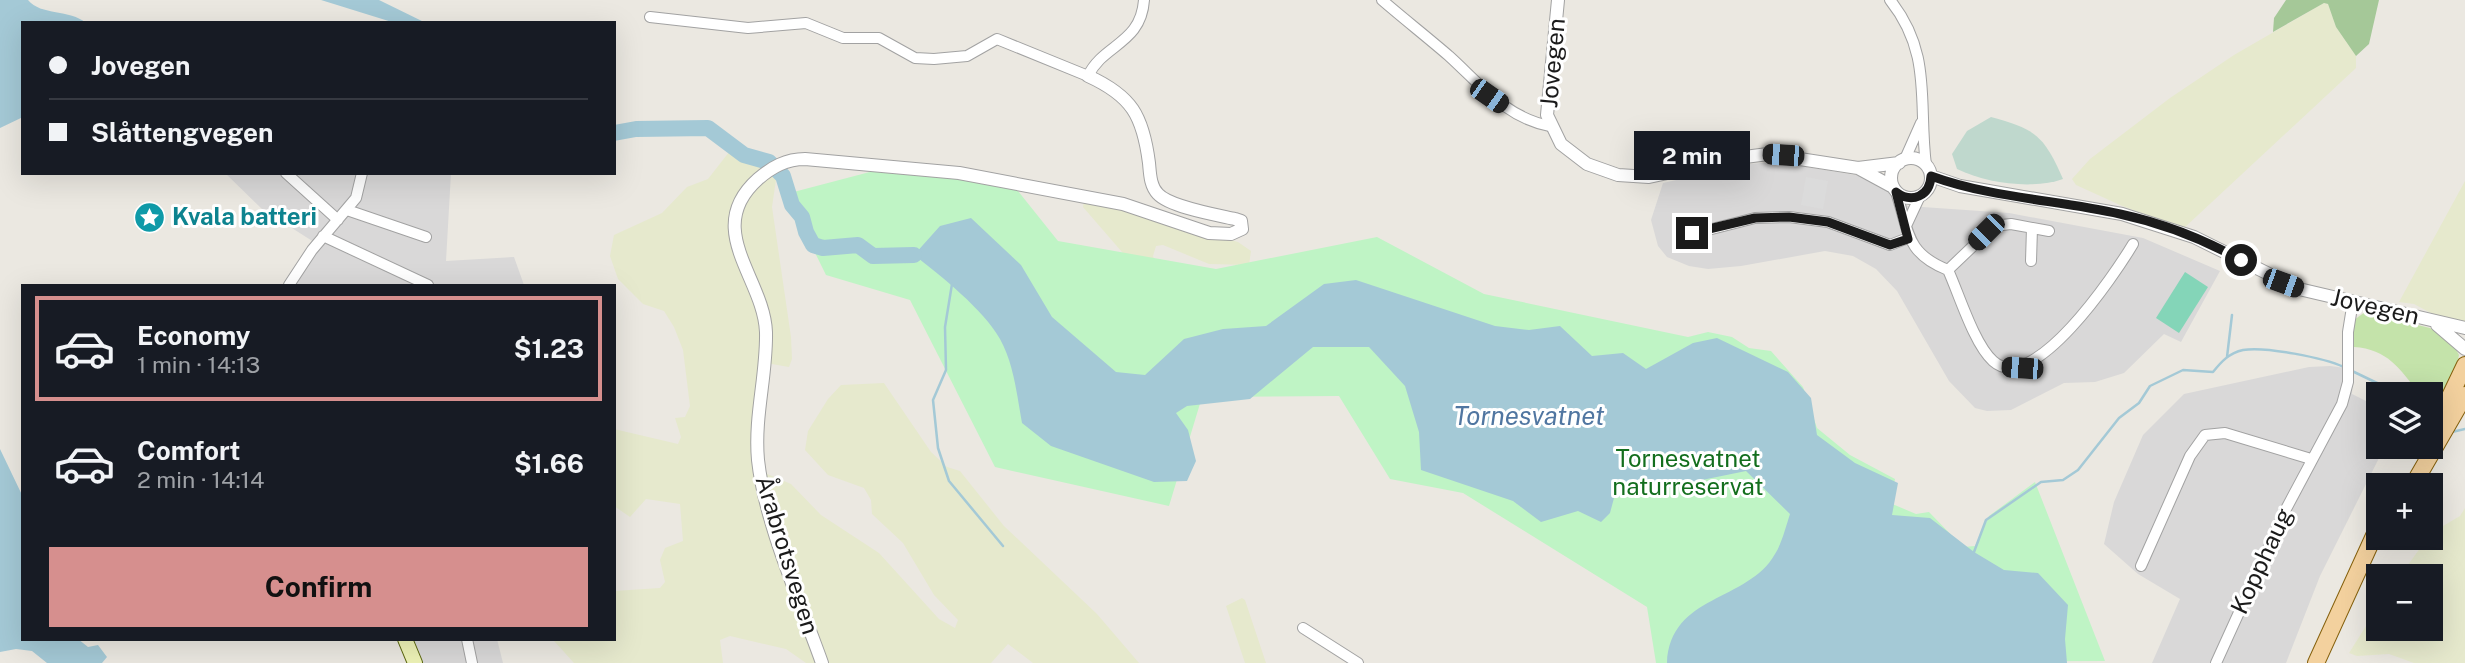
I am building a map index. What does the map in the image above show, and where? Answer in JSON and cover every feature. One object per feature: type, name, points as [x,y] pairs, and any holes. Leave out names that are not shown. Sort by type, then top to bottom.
[{"type":"main road","points":[[2443,423],[2460,397],[2465,365]]},
{"type":"main road","points":[[2443,417],[2460,397]]},
{"type":"main road","points":[[2316,663],[2368,550]]},
{"type":"main road","points":[[2328,663],[2380,550]]},
{"type":"main road","points":[[406,641],[415,663]]},
{"type":"street","points":[[650,17],[748,27],[806,23],[843,38],[879,38],[915,58],[934,60],[967,56],[997,39],[1088,76],[1092,67],[1127,40],[1137,27],[1144,0]]},
{"type":"street","name":"Jovegen","points":[[1382,0],[1445,52],[1489,96],[1523,117],[1550,126]]},
{"type":"street","name":"Jovegen","points":[[1558,0],[1547,102],[1550,126],[1561,144],[1587,164],[1634,177],[1664,176],[1737,158],[1768,154],[1858,168],[1902,161]]},
{"type":"street","points":[[1890,0],[1908,25],[1919,58],[1924,88],[1926,181],[1906,226]]},
{"type":"street","name":"Årabrotsvegen","points":[[822,663],[772,519],[758,459],[759,398],[766,332],[734,229],[743,195],[769,170],[783,162],[806,159],[959,173],[1123,204],[1209,233],[1231,234],[1242,229],[1241,221],[1172,201],[1158,194],[1151,179],[1146,137],[1138,116],[1126,98],[1110,86],[1088,76]]},
{"type":"street","points":[[1923,120],[1902,161],[1891,174],[1908,239],[1926,260],[1948,270],[1990,359],[2000,366],[2022,368],[2039,357],[2092,304],[2133,244]]},
{"type":"street","points":[[1902,161],[1917,159],[1926,181]]},
{"type":"street","name":"Jovegen","points":[[1858,168],[1895,189]]},
{"type":"street","points":[[288,175],[338,220]]},
{"type":"street","points":[[290,284],[323,236],[356,198],[362,175]]},
{"type":"street","points":[[1895,189],[1908,198],[1926,181]]},
{"type":"street","name":"Jovegen","points":[[1926,181],[2122,214],[2219,248],[2283,283],[2465,328]]},
{"type":"street","points":[[347,210],[426,237]]},
{"type":"street","points":[[1692,233],[1755,218],[1789,217],[1828,222],[1890,245],[1908,239]]},
{"type":"street","points":[[1948,270],[1994,226],[2003,224],[2049,231]]},
{"type":"street","points":[[2031,261],[2032,228]]},
{"type":"street","points":[[323,236],[426,284]]},
{"type":"street","name":"Kopphaug","points":[[2216,663],[2269,544],[2342,404],[2347,390],[2348,332],[2353,301]]},
{"type":"street","name":"Jovegen","points":[[2431,321],[2465,349]]},
{"type":"street","points":[[2141,566],[2190,456],[2205,435],[2225,433],[2311,459]]},
{"type":"street","points":[[1303,628],[1358,663]]},
{"type":"street","points":[[467,641],[472,663]]},
{"type":"shaded area","points":[[1776,162],[1861,176],[1878,183],[1908,206],[2009,213],[2143,238],[2220,271],[2181,342],[2164,334],[2124,373],[2095,382],[2064,383],[2011,410],[1987,411],[1975,408],[1949,381],[1897,291],[1876,269],[1853,256],[1825,251],[1708,269],[1689,266],[1667,257],[1658,246],[1651,220],[1663,183],[1747,164]]},
{"type":"shaded area","points":[[227,175],[451,175],[446,261],[514,257],[524,284],[291,284],[317,244],[262,209]]},
{"type":"shaded area","points":[[1806,177],[1828,181],[1823,209],[1801,205]]},
{"type":"shaded area","points":[[2309,367],[2353,369],[2352,394],[2366,401],[2366,459],[2378,459],[2372,473],[2366,473],[2366,484],[2320,576],[2286,663],[2152,663],[2180,599],[2138,574],[2104,544],[2114,502],[2143,435],[2184,394]]},
{"type":"shaded area","points":[[406,641],[498,641],[503,663],[414,663]]},
{"type":"green space","points":[[2286,0],[2379,0],[2369,44],[2356,56],[2336,27],[2328,4],[2324,3],[2273,32],[2274,18]]},
{"type":"green space","points":[[2324,3],[2328,4],[2336,27],[2356,56],[2356,68],[2183,229],[2076,185],[2072,179],[2090,159],[2170,98],[2234,55]]},
{"type":"green space","points":[[1991,117],[2019,126],[2037,136],[2050,153],[2063,179],[2037,184],[2009,183],[1981,178],[1957,169],[1952,154],[1967,131]]},
{"type":"green space","points":[[733,147],[747,158],[766,161],[777,173],[772,207],[792,359],[789,367],[766,363],[758,470],[791,484],[821,515],[879,553],[939,619],[955,628],[958,620],[934,595],[903,543],[872,514],[871,500],[864,488],[828,475],[805,450],[808,431],[828,399],[841,385],[884,383],[931,452],[947,467],[960,471],[1004,526],[1097,614],[1139,663],[1033,663],[1008,644],[991,663],[806,663],[786,649],[730,636],[720,640],[723,663],[574,663],[554,641],[616,641],[616,591],[660,588],[665,582],[660,560],[665,548],[683,541],[680,504],[646,499],[630,517],[616,507],[616,429],[678,444],[681,437],[675,418],[685,417],[690,406],[683,350],[674,327],[664,311],[643,304],[618,279],[610,256],[614,235],[662,213],[687,187],[708,179]]},
{"type":"green space","name":"Tornesvatnet naturreservat","points":[[885,168],[999,185],[1018,191],[1058,241],[1216,269],[1377,237],[1484,294],[1688,337],[1708,332],[1732,337],[1749,348],[1771,351],[1803,387],[1817,428],[1850,455],[1895,479],[1890,503],[1916,514],[1929,512],[1963,547],[1975,546],[1989,516],[2035,482],[2105,661],[1656,663],[1647,607],[1463,493],[1390,479],[1339,396],[1202,397],[1169,506],[995,467],[910,300],[826,275],[786,194]]},
{"type":"green space","points":[[2465,181],[2465,322],[2444,320],[2414,304],[2399,302]]},
{"type":"green space","points":[[1092,200],[1238,242],[1251,251],[1249,265],[1209,264],[1163,245],[1156,246],[1153,256],[1156,264],[1141,274],[1083,207],[1084,202]]},
{"type":"green space","points":[[2185,272],[2208,287],[2179,333],[2156,318]]},
{"type":"green space","points":[[2365,312],[2430,328],[2453,344],[2459,355],[2453,383],[2443,395],[2443,382],[2410,382],[2384,356],[2354,347],[2354,320]]},
{"type":"green space","points":[[2465,508],[2465,663],[2414,663],[2389,654],[2357,656],[2349,653],[2366,626],[2366,641],[2443,641],[2443,564],[2409,564],[2419,550],[2443,550],[2443,526],[2460,516]]},
{"type":"green space","points":[[1242,598],[1245,600],[1266,663],[1245,663],[1226,606]]},
{"type":"water","points":[[0,0],[28,0],[40,8],[82,21],[21,21],[21,118],[0,128]]},
{"type":"water","points":[[321,0],[379,0],[422,21],[389,21]]},
{"type":"water","name":"Tornesvatnet","points":[[971,218],[1021,265],[1052,317],[1116,372],[1145,375],[1184,339],[1223,329],[1266,326],[1324,284],[1356,280],[1495,326],[1529,330],[1560,326],[1592,356],[1623,353],[1646,369],[1693,343],[1717,338],[1788,372],[1811,398],[1817,435],[1855,463],[1898,483],[1892,515],[1930,518],[1974,552],[2004,570],[2038,573],[2068,605],[2065,639],[2067,663],[1667,663],[1671,640],[1681,624],[1695,611],[1763,570],[1782,540],[1790,514],[1746,471],[1614,498],[1610,513],[1601,522],[1578,511],[1541,522],[1513,501],[1421,470],[1419,432],[1405,386],[1369,347],[1313,347],[1250,399],[1187,406],[1176,413],[1188,430],[1196,461],[1187,481],[1154,482],[1051,446],[1022,423],[1009,359],[993,328],[961,294],[914,255],[940,226]]},
{"type":"water","points":[[0,449],[21,493],[21,641],[80,641],[88,647],[98,645],[107,657],[102,663],[47,663],[32,651],[16,649],[0,652]]},
{"type":"waterway","points":[[616,133],[636,129],[708,128],[744,155],[769,162],[783,176],[792,205],[802,217],[813,245],[823,248],[858,245],[873,256],[914,255]]},
{"type":"waterway","points":[[952,284],[945,327],[946,370],[933,400],[938,448],[949,481],[1003,546]]},
{"type":"waterway","points":[[2227,357],[2232,315]]},
{"type":"waterway","points":[[1974,552],[1986,520],[2041,482],[2063,480],[2078,470],[2119,418],[2139,403],[2150,386],[2183,370],[2213,372],[2229,356],[2238,351],[2253,349],[2294,354],[2344,367]]},
{"type":"waterway","points":[[2350,370],[2375,382]]},
{"type":"waterway","points":[[2452,432],[2465,429]]},
{"type":"place","name":"Kvala batteri","points":[[149,217]]},
{"type":"route","points":[[1692,233],[1755,218],[1789,217],[1828,222],[1890,245],[1908,239],[1896,192],[1908,198],[1920,196],[1928,188],[1931,176],[1960,187],[2122,214],[2194,237],[2241,260]]}]
